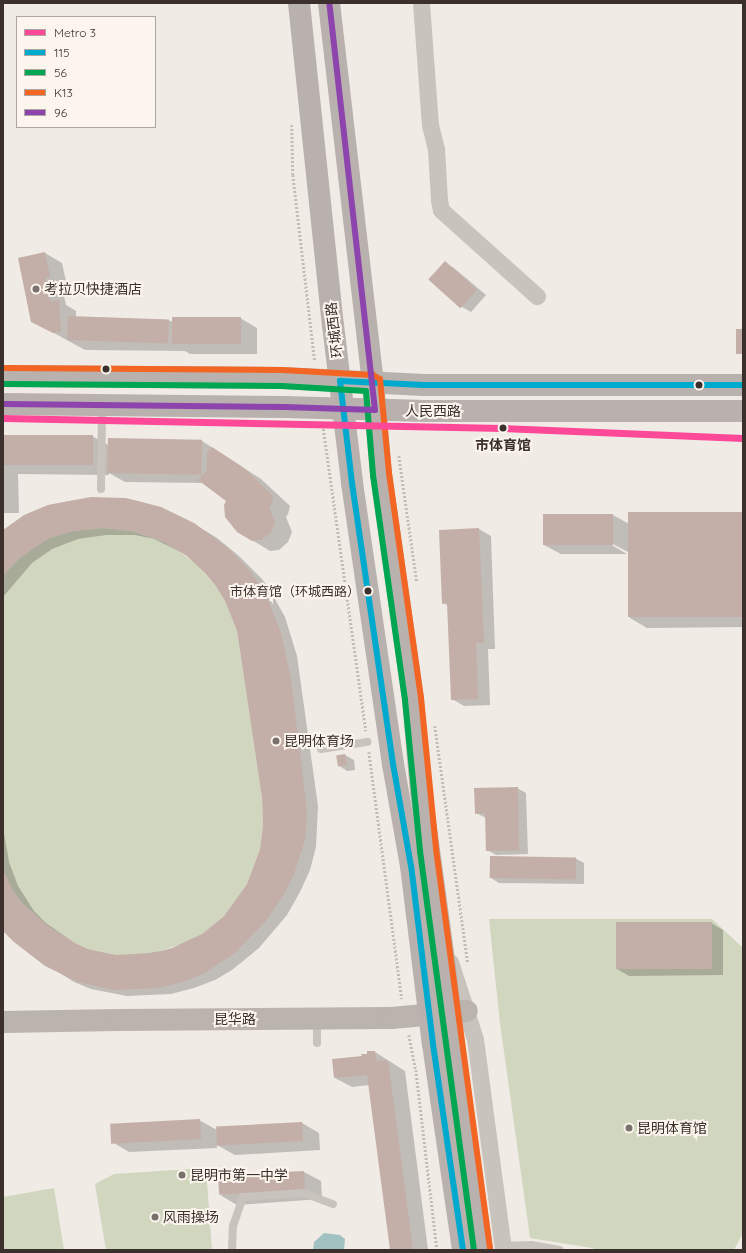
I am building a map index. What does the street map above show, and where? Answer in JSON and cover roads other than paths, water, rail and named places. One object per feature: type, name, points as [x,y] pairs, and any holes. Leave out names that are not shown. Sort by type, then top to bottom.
[{"type":"main road","name":"环城西路","points":[[299,3],[352,483],[393,764],[411,866],[449,1013],[463,1250]]},
{"type":"main road","name":"环城西路","points":[[329,3],[381,474],[413,699],[421,792],[449,1013],[482,1250]]},
{"type":"main road","name":"人民西路","points":[[3,376],[282,378],[372,383],[743,385]]},
{"type":"main road","name":"人民西路","points":[[3,404],[375,410],[743,411]]},
{"type":"street","points":[[421,3],[430,125],[436,149],[441,210],[537,296]]},
{"type":"street","points":[[449,1013],[477,1047],[504,1248]]},
{"type":"street","name":"昆华路","points":[[3,1022],[392,1018],[449,1013]]},
{"type":"lane","points":[[101,490],[102,405]]},
{"type":"lane","points":[[321,748],[367,742]]},
{"type":"lane","points":[[317,1018],[317,1043]]},
{"type":"lane","points":[[232,1250],[234,1226],[243,1197],[304,1193],[333,1204]]},
{"type":"lane","points":[[504,1248],[531,1244],[560,1250]]},
{"type":"water","points":[[324,1233],[340,1235],[345,1239],[344,1250],[313,1250],[314,1242]]},
{"type":"metro line","name":"3","points":[[3,418],[503,428],[743,438]]},
{"type":"place","name":"考拉贝快捷酒店","points":[[36,289]]},
{"type":"place","name":"市体育馆","points":[[503,428]]},
{"type":"place","name":"市体育馆（环城西路）","points":[[368,591]]},
{"type":"place","name":"昆明体育场","points":[[276,741]]},
{"type":"place","name":"昆明体育馆","points":[[629,1128]]},
{"type":"place","name":"昆明市第一中学","points":[[182,1175]]},
{"type":"place","name":"风雨操场","points":[[155,1217]]}]
